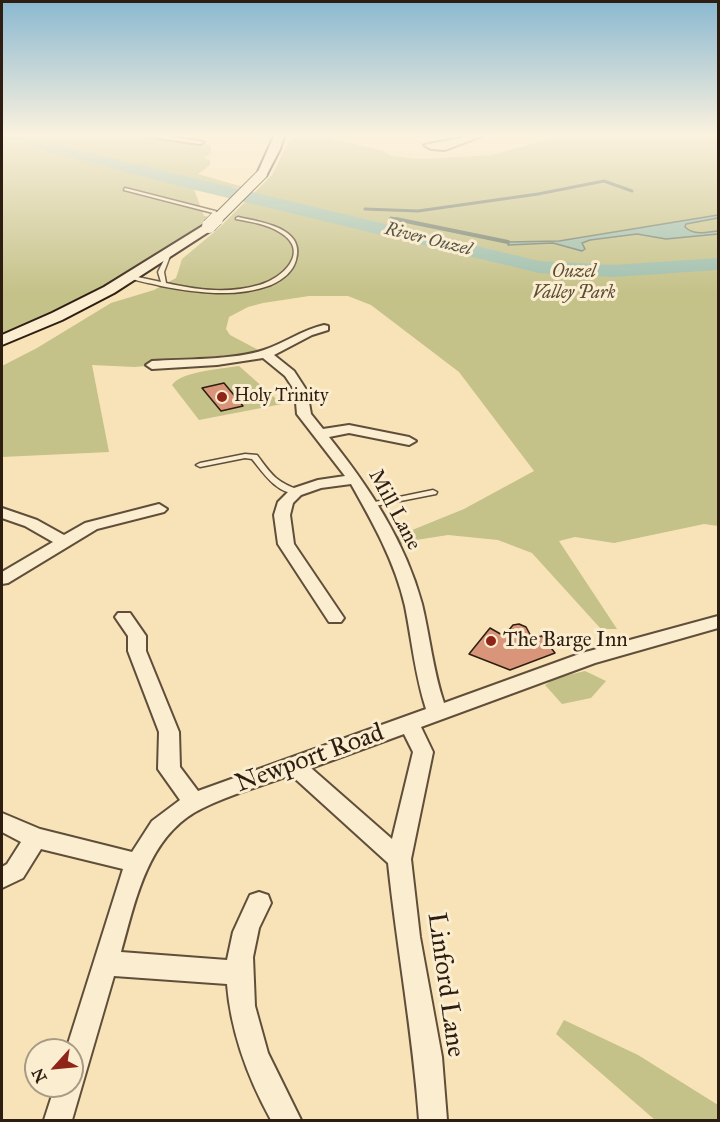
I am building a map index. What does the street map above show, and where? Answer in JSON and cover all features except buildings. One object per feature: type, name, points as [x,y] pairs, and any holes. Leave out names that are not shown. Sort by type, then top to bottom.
[{"type":"street","points":[[2,340],[74,310],[133,278],[209,226],[247,188]]},
{"type":"street","points":[[152,364],[217,361],[266,354],[308,333],[324,328]]},
{"type":"street","name":"Mill Lane","points":[[266,354],[290,374],[301,391],[304,414],[355,479],[394,547],[412,604],[426,679],[437,712]]},
{"type":"street","points":[[321,434],[350,429],[409,441]]},
{"type":"street","points":[[335,618],[286,544],[282,515],[286,502],[296,492],[318,484],[355,479]]},
{"type":"street","points":[[2,579],[91,526],[159,509]]},
{"type":"street","points":[[2,513],[31,523],[63,541]]},
{"type":"street","points":[[124,617],[137,636],[137,651],[169,732],[169,769],[194,802]]},
{"type":"street","name":"Newport Road","points":[[83,1038],[126,891],[137,862],[160,828],[194,802],[589,658],[718,622]]},
{"type":"street","name":"Linford Lane","points":[[409,723],[423,752],[399,859],[408,937],[428,1057],[433,1120]]},
{"type":"street","points":[[293,765],[399,859]]},
{"type":"street","points":[[2,822],[36,838],[137,862]]},
{"type":"street","points":[[2,878],[15,871],[36,838]]},
{"type":"street","points":[[259,903],[246,931],[239,973],[242,1007],[251,1044],[265,1083],[287,1120]]},
{"type":"street","points":[[105,963],[239,973]]},
{"type":"street","points":[[58,1120],[65,1098]]},
{"type":"lane","points":[[125,189],[217,213]]},
{"type":"lane","points":[[133,278],[227,292],[257,287],[284,275],[297,253],[293,240],[281,230],[238,218]]},
{"type":"lane","points":[[164,284],[161,272],[168,256]]},
{"type":"lane","points":[[200,465],[245,456],[254,457],[268,478],[279,486],[296,492]]},
{"type":"lane","points":[[370,505],[433,492]]},
{"type":"green space","points":[[2,188],[194,188],[204,216],[210,217],[209,226],[168,256],[20,333],[2,340]]},
{"type":"green space","name":"Ouzel Valley Park","points":[[259,188],[718,188],[718,526],[704,524],[614,543],[575,537],[559,541],[617,629],[601,629],[532,553],[498,540],[448,535],[416,540],[394,547],[390,539],[464,509],[534,471],[459,372],[371,305],[348,296],[309,296],[263,303],[248,307],[229,317],[226,329],[230,335],[266,354],[135,367],[92,365],[109,452],[2,457],[2,366],[37,348],[111,303],[154,290],[176,278],[182,259],[219,228]]},
{"type":"green space","points":[[239,366],[282,404],[199,420],[172,385],[177,380],[193,374]]},
{"type":"green space","points":[[585,671],[606,681],[591,698],[562,704],[545,685],[556,678]]},
{"type":"green space","points":[[564,1020],[638,1055],[718,1105],[718,1120],[655,1120],[556,1034]]},
{"type":"shaded area","points":[[718,215],[718,218],[686,224],[685,227],[705,233],[718,231],[718,234],[666,239],[637,234],[590,240],[582,243],[585,249],[582,251],[553,243],[508,245],[508,242],[559,241]]},
{"type":"waterway","name":"River Ouzel","points":[[209,188],[539,267],[613,271],[718,264]]},
{"type":"waterway","points":[[365,209],[418,211],[567,188]]},
{"type":"waterway","points":[[625,188],[632,191]]},
{"type":"waterway","points":[[391,218],[403,221]]},
{"type":"waterway","points":[[396,219],[508,242]]},
{"type":"place","name":"Holy Trinity","points":[[222,397]]},
{"type":"place","name":"The Barge Inn","points":[[491,641]]}]
